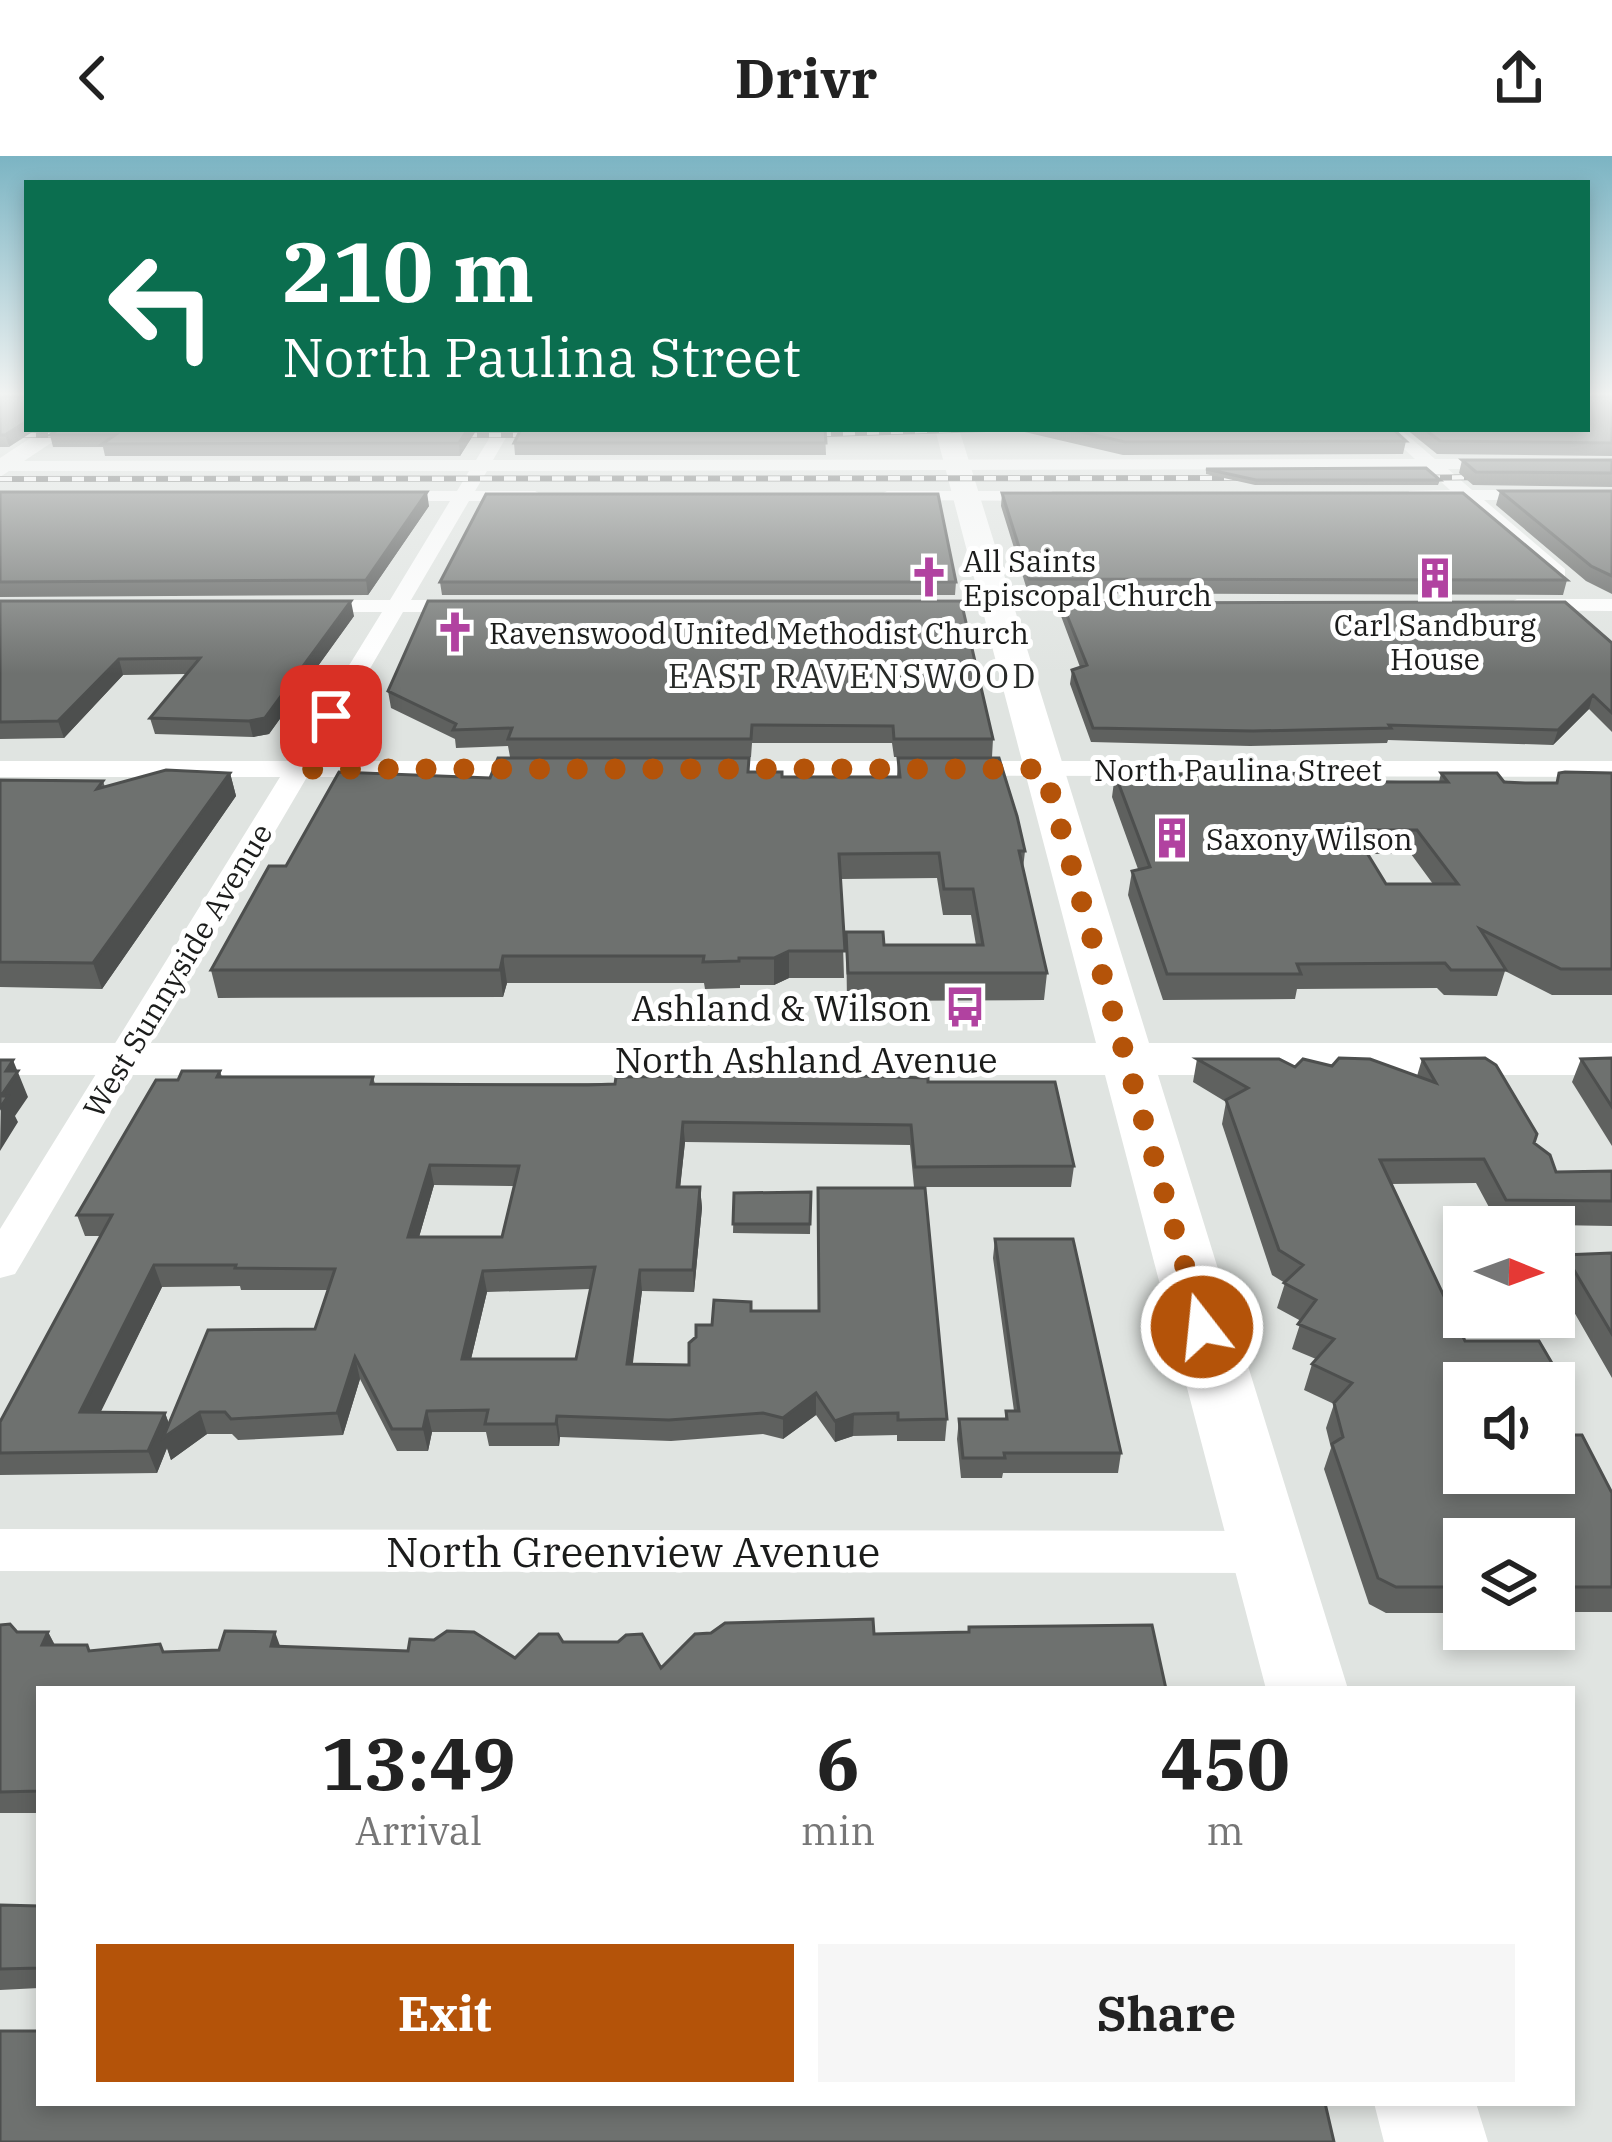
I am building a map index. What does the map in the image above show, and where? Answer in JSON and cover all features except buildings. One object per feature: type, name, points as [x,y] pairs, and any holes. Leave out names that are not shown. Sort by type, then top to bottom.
[{"type":"street","name":"West Sunnyside Avenue","points":[[0,1264],[467,489]]},
{"type":"street","points":[[870,496],[912,489]]},
{"type":"street","points":[[964,489],[1306,1686]]},
{"type":"street","points":[[1026,489],[1080,496]]},
{"type":"street","points":[[1460,489],[1606,610]]},
{"type":"street","points":[[1395,495],[1612,495]]},
{"type":"street","points":[[346,496],[563,496]]},
{"type":"street","points":[[275,606],[501,605]]},
{"type":"street","points":[[897,605],[1124,605]]},
{"type":"street","points":[[1495,605],[1606,610]]},
{"type":"street","points":[[0,769],[579,769]]},
{"type":"street","name":"North Paulina Street","points":[[674,769],[1612,769]]},
{"type":"street","name":"North Ashland Avenue","points":[[1123,1044],[1612,1028]]},
{"type":"street","name":"North Ashland Avenue","points":[[0,1029],[133,1045]]},
{"type":"street","name":"North Ashland Avenue","points":[[0,1059],[133,1045],[1123,1044],[1612,1059]]},
{"type":"street","name":"North Greenview Avenue","points":[[0,1550],[1267,1552]]},
{"type":"street","points":[[1426,2106],[1436,2142]]},
{"type":"place","name":"All Saints Episcopal Church","points":[[929,577]]},
{"type":"place","name":"Carl Sandburg House","points":[[1435,578]]},
{"type":"place","name":"Ravenswood United Methodist Church","points":[[455,632]]},
{"type":"place","name":"Saxony Wilson","points":[[1172,838]]},
{"type":"place","name":"Ashland & Wilson","points":[[965,1007]]},
{"type":"district","name":"EAST RAVENSWOOD","points":[[853,675]]},
{"type":"route","points":[[331,716],[299,769],[1044,769],[1202,1327]]}]
